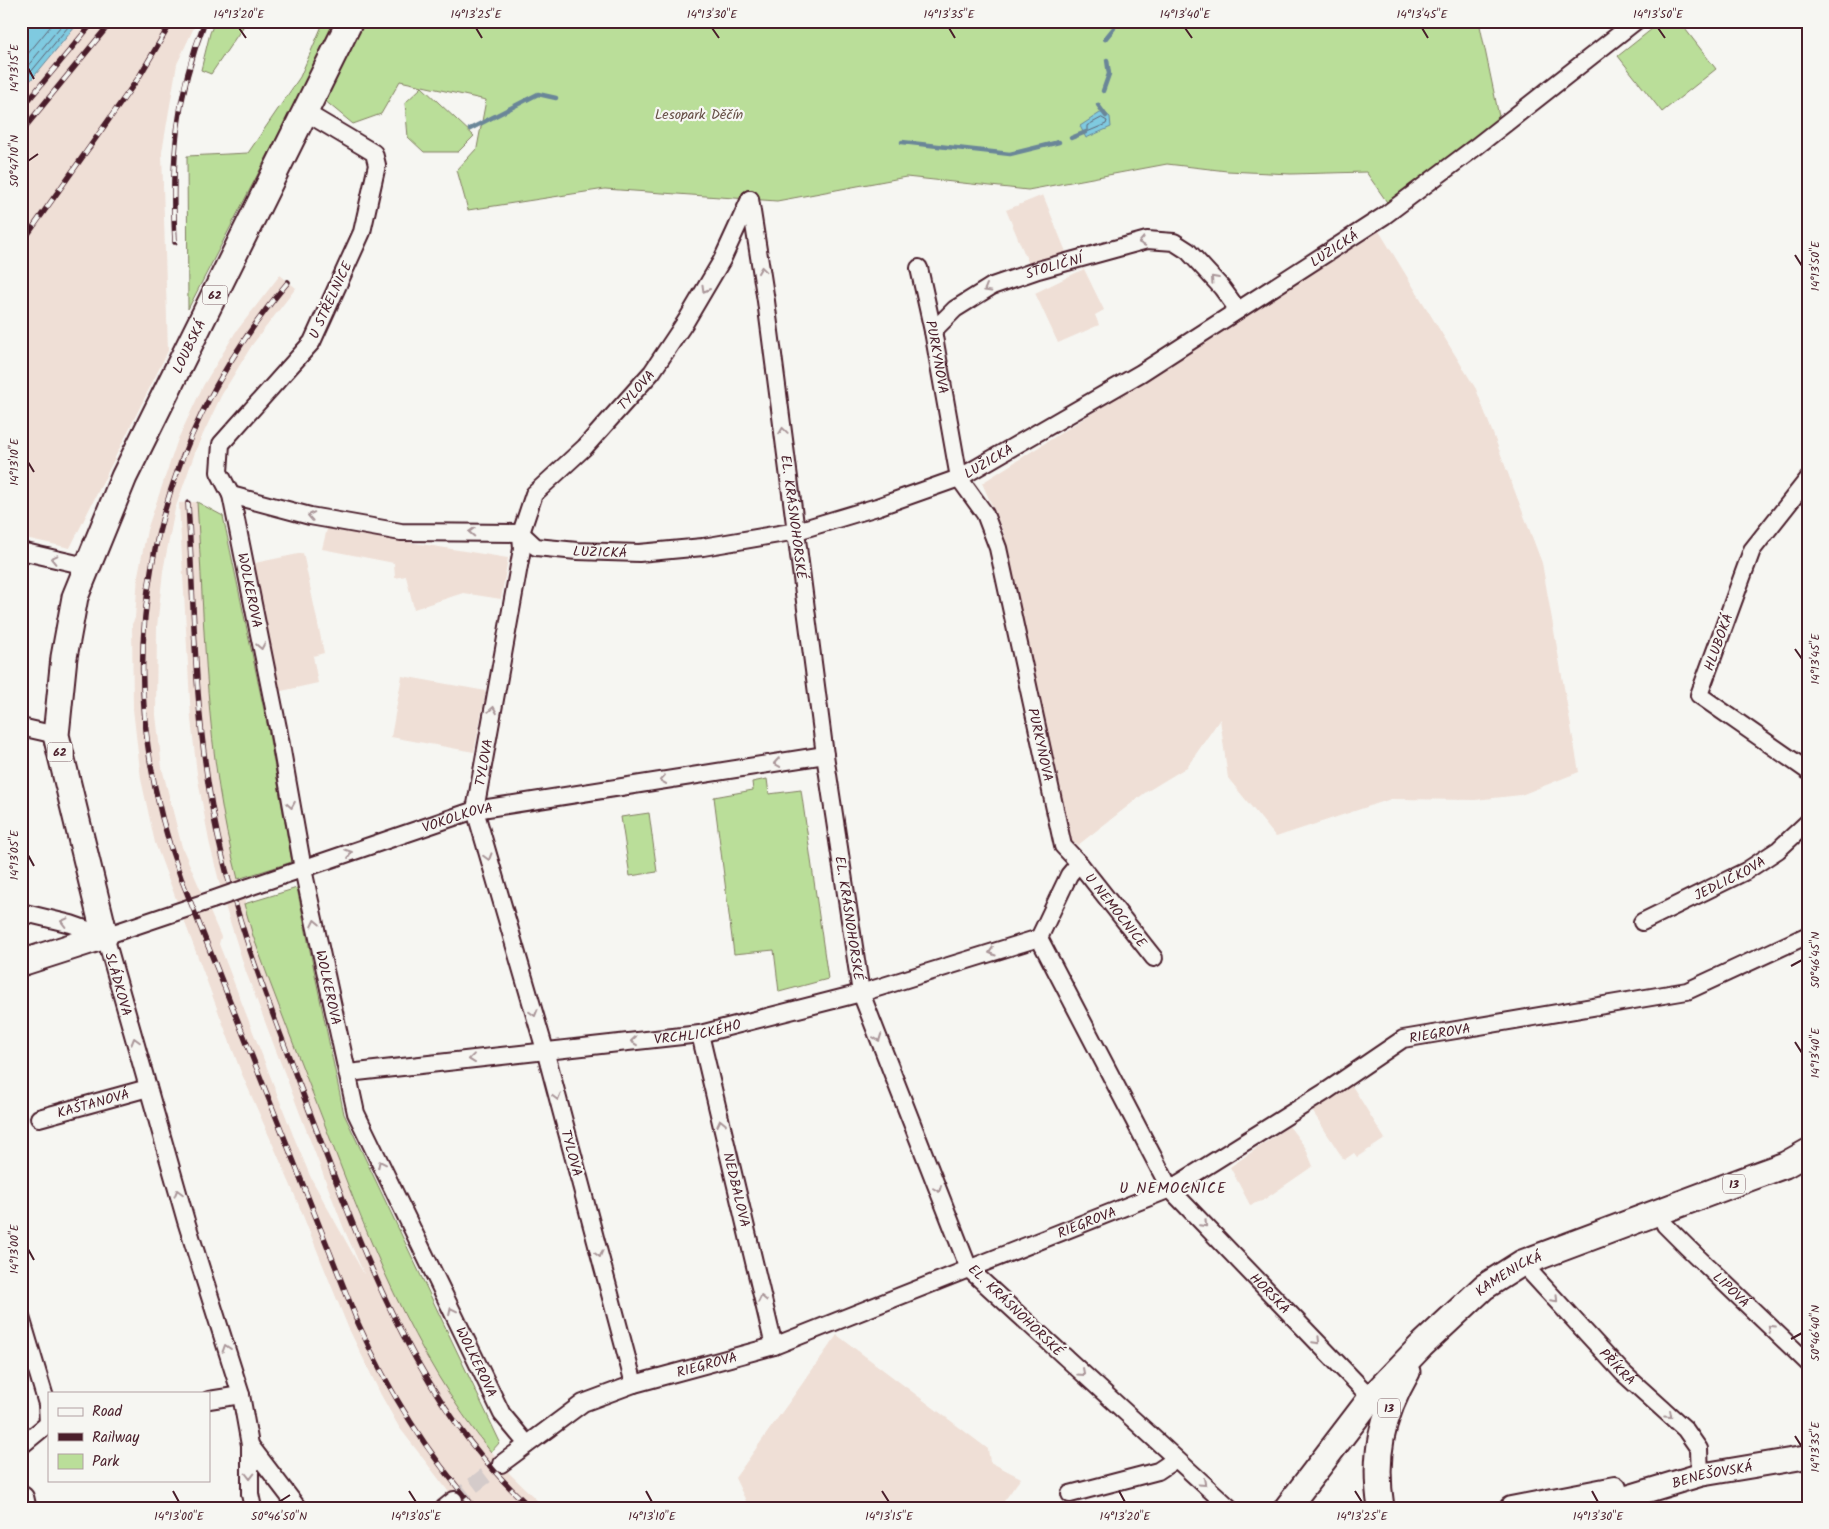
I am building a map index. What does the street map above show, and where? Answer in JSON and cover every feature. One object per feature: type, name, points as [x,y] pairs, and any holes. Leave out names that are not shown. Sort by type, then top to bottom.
[{"type":"main road","name":"LOUBSKÁ","points":[[86,566],[124,477],[350,21]]},
{"type":"main road","name":"SLÁDKOVA","points":[[86,566],[75,597],[64,657],[56,735],[105,936]]},
{"type":"main road","points":[[21,964],[105,936]]},
{"type":"main road","name":"KAMENICKÁ","points":[[1287,1508],[1371,1398],[1484,1287],[1522,1263],[1760,1174],[1808,1152]]},
{"type":"main road","name":"13","points":[[1381,1508],[1377,1477],[1379,1441],[1395,1392],[1422,1346]]},
{"type":"main road","name":"BENEŠOVSKÁ","points":[[1591,1508],[1700,1475],[1808,1457]]},
{"type":"main road","points":[[1511,1508],[1562,1497],[1700,1475]]},
{"type":"main road","points":[[21,1499],[23,1508]]},
{"type":"street","name":"LUŽICKÁ","points":[[521,533],[536,547],[639,553],[703,548],[797,531],[876,508],[959,478],[1141,373],[1386,214],[1477,146],[1636,21]]},
{"type":"street","name":"U STŘELNICE","points":[[231,495],[219,472],[221,444],[312,342],[362,232],[377,165],[374,153],[305,112]]},
{"type":"street","name":"TYLOVA","points":[[634,1384],[545,1050],[475,810],[521,554],[521,533],[534,494],[585,447],[652,372],[688,318],[722,260],[750,198]]},
{"type":"street","name":"EL. KRÁSNOHORSKÉ","points":[[750,198],[760,256],[825,755],[860,993],[969,1269],[1230,1508]]},
{"type":"street","name":"STOLIČNÍ","points":[[933,331],[957,308],[992,286],[1038,270],[1147,240],[1174,242],[1188,251],[1222,288],[1238,310]]},
{"type":"street","name":"PURKYŇOVA","points":[[919,268],[933,331],[959,478],[985,514],[998,548],[1063,846],[1079,863]]},
{"type":"street","name":"HLUBOKÁ","points":[[1808,479],[1752,550],[1699,695],[1808,771]]},
{"type":"street","points":[[231,495],[310,516],[401,532],[521,533]]},
{"type":"street","name":"WOLKEROVA","points":[[231,495],[278,728],[303,869],[356,1113],[502,1414],[527,1444]]},
{"type":"street","points":[[21,551],[86,566]]},
{"type":"street","points":[[21,727],[56,735]]},
{"type":"street","name":"VOKOLKOVA","points":[[105,936],[475,810],[825,755]]},
{"type":"street","name":"JEDLIČKOVA","points":[[1642,922],[1746,871],[1778,850],[1808,822]]},
{"type":"street","points":[[1079,863],[1069,875],[1039,938],[1170,1189]]},
{"type":"street","name":"U NEMOCNICE","points":[[1079,863],[1154,958]]},
{"type":"street","points":[[21,912],[71,924],[105,936]]},
{"type":"street","name":"RIEGROVA","points":[[501,1464],[584,1403],[634,1384],[774,1346],[1170,1189],[1328,1090],[1403,1039],[1687,991],[1808,935]]},
{"type":"street","name":"SLÁDKOVA","points":[[105,936],[186,1221],[241,1395],[250,1445],[250,1494],[253,1508]]},
{"type":"street","name":"VRCHLICKÉHO","points":[[348,1073],[700,1034],[860,993],[1039,938]]},
{"type":"street","name":"NEDBALOVA","points":[[700,1034],[774,1346]]},
{"type":"street","name":"KAŠTANOVÁ","points":[[39,1118],[148,1088]]},
{"type":"street","name":"HORSKÁ","points":[[1170,1189],[1371,1398]]},
{"type":"street","name":"LIPOVÁ","points":[[1659,1211],[1665,1225],[1807,1362]]},
{"type":"street","name":"PŘÍKRÁ","points":[[1522,1263],[1623,1373],[1685,1429],[1699,1449],[1700,1475]]},
{"type":"street","points":[[21,1318],[47,1404],[48,1424],[21,1446]]},
{"type":"street","points":[[210,1400],[241,1395]]},
{"type":"street","points":[[250,1445],[298,1508]]},
{"type":"street","points":[[1070,1494],[1158,1471],[1176,1459]]},
{"type":"shaded area","points":[[80,21],[197,21],[177,64],[162,152],[168,351],[70,548],[21,537],[21,92]]},
{"type":"shaded area","points":[[1043,195],[1066,252],[1030,267],[1006,210]]},
{"type":"shaded area","points":[[1379,231],[1476,389],[1542,563],[1579,772],[1521,795],[1475,800],[1391,799],[1276,837],[1228,778],[1220,719],[1187,767],[1146,792],[1078,845],[1072,842],[1003,531],[982,483]]},
{"type":"shaded area","points":[[1084,269],[1104,310],[1095,315],[1099,325],[1058,343],[1035,293]]},
{"type":"shaded area","points":[[280,275],[296,288],[252,345],[221,396],[197,447],[175,509],[163,571],[157,627],[156,715],[162,768],[182,847],[221,937],[219,944],[293,1135],[311,1178],[365,1276],[344,1229],[246,972],[226,909],[209,841],[197,774],[191,719],[179,503],[197,502],[206,668],[216,771],[234,864],[264,966],[362,1222],[409,1323],[431,1364],[470,1425],[510,1474],[545,1508],[461,1508],[399,1427],[381,1395],[348,1327],[291,1186],[241,1072],[155,843],[141,779],[133,709],[132,624],[135,618],[138,575],[147,530],[178,439],[203,386],[235,333]]},
{"type":"shaded area","points":[[327,529],[508,558],[501,599],[463,593],[414,609],[406,576],[395,578],[394,563],[322,549]]},
{"type":"shaded area","points":[[303,553],[324,653],[313,656],[318,683],[277,692],[250,564]]},
{"type":"shaded area","points":[[402,676],[486,691],[474,752],[391,737]]},
{"type":"shaded area","points":[[1351,1084],[1385,1139],[1357,1157],[1354,1153],[1344,1160],[1311,1109]]},
{"type":"shaded area","points":[[1289,1126],[1305,1147],[1313,1166],[1262,1201],[1250,1205],[1230,1167]]},
{"type":"shaded area","points":[[837,1335],[988,1449],[990,1462],[1021,1478],[999,1508],[743,1508],[746,1501],[735,1478]]},
{"type":"green space","points":[[215,21],[247,21],[211,74],[201,70],[210,33]]},
{"type":"green space","points":[[324,21],[337,21],[188,309],[187,156],[248,153],[300,77]]},
{"type":"green space","name":"Lesopark Děčín","points":[[361,21],[1479,21],[1501,126],[1389,205],[1366,172],[1291,174],[1227,171],[1167,164],[1028,190],[906,177],[777,201],[605,189],[468,210],[457,170],[477,148],[486,100],[400,81],[381,114],[353,124],[324,100]]},
{"type":"green space","points":[[1662,21],[1679,21],[1716,69],[1662,112],[1618,56]]},
{"type":"green space","points":[[422,87],[474,136],[458,152],[424,152],[408,137],[405,103]]},
{"type":"green space","points":[[197,502],[223,516],[268,729],[292,862],[238,879],[227,833],[213,740],[208,692]]},
{"type":"green space","points":[[767,779],[769,794],[801,790],[828,979],[779,992],[774,950],[734,954],[714,797],[753,790],[752,782]]},
{"type":"green space","points":[[649,813],[657,872],[630,876],[621,817]]},
{"type":"green space","points":[[297,888],[344,1114],[500,1442],[491,1452],[463,1414],[438,1375],[394,1293],[357,1207],[253,936],[244,904]]},
{"type":"water","points":[[21,21],[80,21],[21,92]]},
{"type":"water","points":[[1100,113],[1105,113],[1110,117],[1111,127],[1086,138],[1080,126]]},
{"type":"waterway","points":[[1105,39],[1114,28]]},
{"type":"waterway","points":[[1103,91],[1109,74],[1107,60]]},
{"type":"waterway","points":[[470,129],[538,94],[556,98]]},
{"type":"waterway","points":[[1098,105],[1106,116]]},
{"type":"waterway","points":[[1071,138],[1086,132]]},
{"type":"waterway","points":[[902,142],[1010,154],[1059,142]]},
{"type":"tunnel","points":[[454,1500],[501,1464]]},
{"type":"railway","points":[[21,109],[94,21]]},
{"type":"railway","points":[[21,132],[112,21]]},
{"type":"railway","points":[[21,244],[139,77],[172,21]]},
{"type":"railway","points":[[175,242],[174,184],[177,130],[187,76],[205,21]]},
{"type":"railway","points":[[288,282],[239,348],[200,417],[171,490],[152,565],[143,642],[145,720],[158,799],[181,878],[358,1323],[382,1373],[409,1420],[440,1465],[475,1508]]},
{"type":"railway","points":[[188,503],[195,655],[206,769],[220,845],[251,954],[346,1207],[394,1317],[422,1369],[453,1419],[490,1466],[531,1508]]},
{"type":"district","name":"U NEMOCNICE","points":[[1173,1188]]}]
